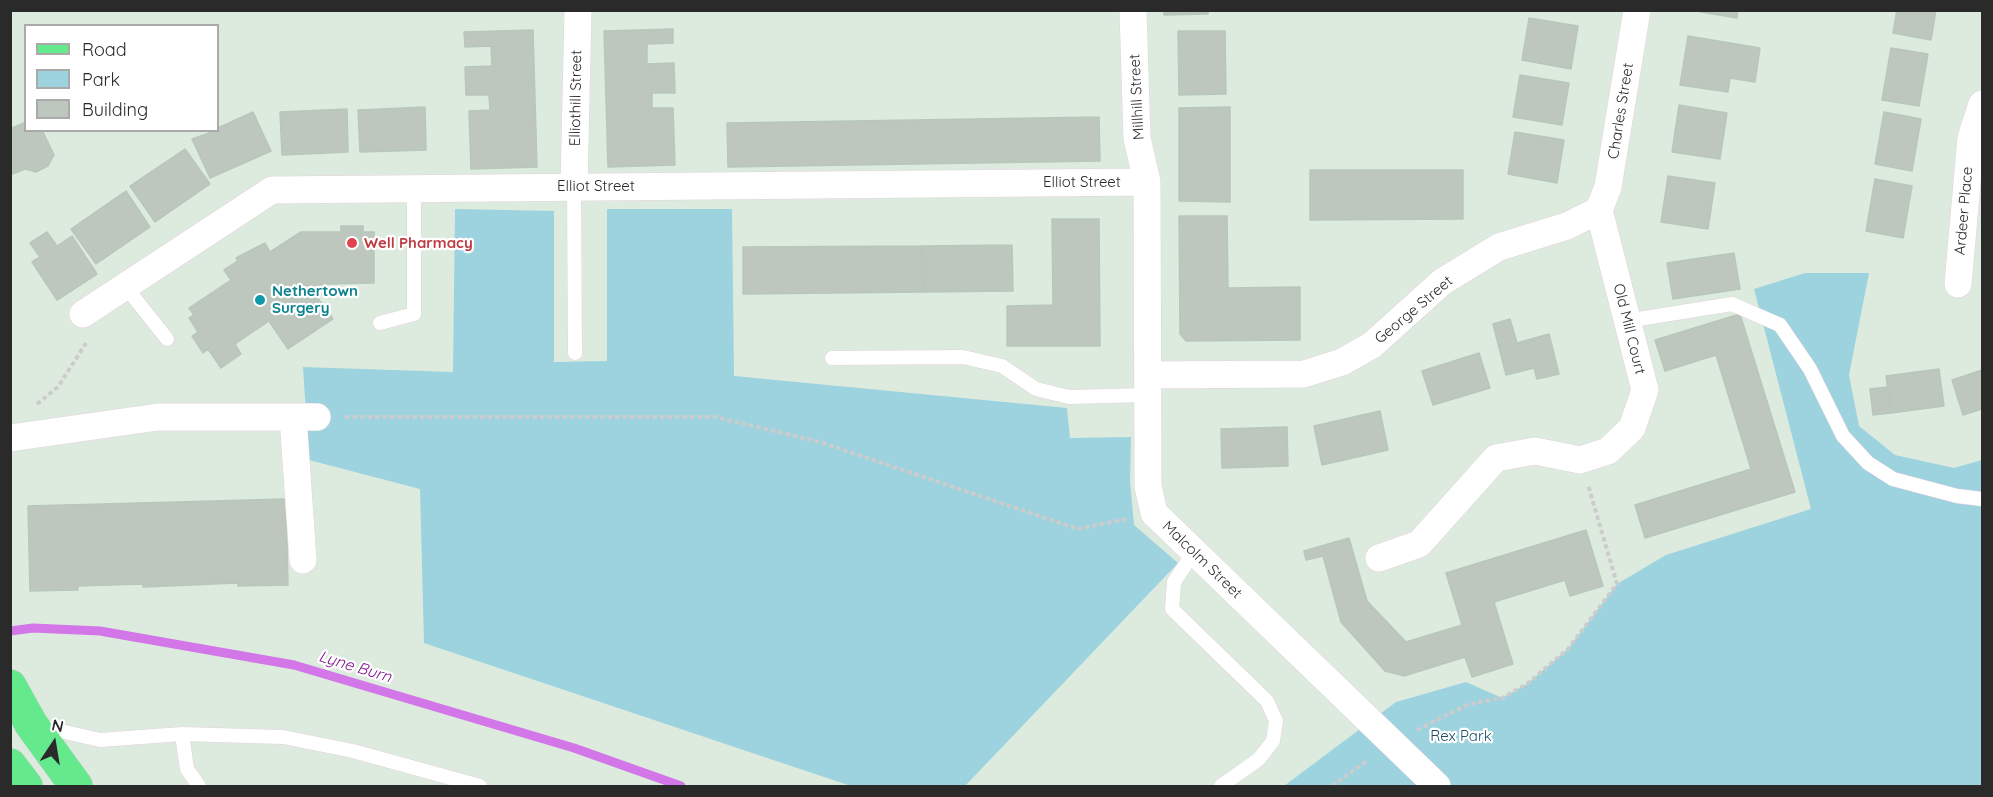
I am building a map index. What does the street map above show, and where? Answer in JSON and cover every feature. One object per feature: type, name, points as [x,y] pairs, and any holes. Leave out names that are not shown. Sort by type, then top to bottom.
[{"type":"main road","points":[[10,686],[31,724],[76,786]]},
{"type":"main road","points":[[10,765],[26,786]]},
{"type":"street","name":"Elliothill Street","points":[[574,186],[578,10]]},
{"type":"street","name":"Millhill Street","points":[[1133,10],[1137,138],[1147,182]]},
{"type":"street","name":"Charles Street","points":[[1599,210],[1608,188],[1637,10]]},
{"type":"street","name":"Ardeer Place","points":[[1958,284],[1971,138],[1983,104]]},
{"type":"street","name":"Elliot Street","points":[[83,314],[272,190],[1147,182]]},
{"type":"street","name":"Malcolm Street","points":[[1147,182],[1148,486],[1154,513],[1437,786]]},
{"type":"street","name":"Old Mill Court","points":[[1379,558],[1419,544],[1496,458],[1535,451],[1580,460],[1608,451],[1632,429],[1645,390],[1599,210]]},
{"type":"street","name":"George Street","points":[[1148,385],[1304,374],[1342,362],[1372,345],[1442,282],[1499,247],[1567,226],[1599,210]]},
{"type":"street","points":[[10,438],[158,417],[305,417],[303,560]]},
{"type":"lane","points":[[574,186],[575,353]]},
{"type":"lane","points":[[380,323],[414,314],[414,188]]},
{"type":"lane","points":[[125,286],[167,339]]},
{"type":"lane","points":[[1626,321],[1732,304],[1780,325],[1810,369],[1843,436],[1868,463],[1893,479],[1957,496],[1983,499]]},
{"type":"lane","points":[[832,358],[963,357],[1002,366],[1036,389],[1069,397],[1148,385]]},
{"type":"lane","points":[[1194,552],[1174,582],[1172,609],[1267,701],[1276,721],[1273,741],[1259,759],[1221,786]]},
{"type":"lane","points":[[31,724],[100,740],[182,734],[283,737],[353,751],[480,786]]},
{"type":"lane","points":[[182,734],[187,770],[199,786]]},
{"type":"path","points":[[34,406],[58,387],[88,340],[83,314]]},
{"type":"path","points":[[305,417],[715,417],[820,442],[1078,529],[1154,513]]},
{"type":"path","points":[[1332,786],[1391,742],[1469,704],[1502,698],[1527,684],[1568,650],[1617,584],[1580,460]]},
{"type":"green space","points":[[455,209],[554,211],[554,362],[607,361],[607,209],[732,209],[734,376],[1067,408],[1070,438],[1131,437],[1130,481],[1134,525],[1178,563],[965,786],[851,786],[424,643],[420,489],[309,460],[303,367],[453,372]]},
{"type":"green space","name":"Rex Park","points":[[1805,273],[1869,273],[1849,375],[1859,426],[1895,455],[1954,468],[1982,460],[1982,786],[1284,786],[1396,702],[1466,682],[1502,698],[1527,684],[1568,649],[1617,584],[1666,555],[1811,509],[1754,289]]},
{"type":"building","points":[[1164,10],[1208,10],[1208,14],[1164,15]]},
{"type":"building","points":[[1690,10],[1738,10],[1737,18]]},
{"type":"building","points":[[1897,10],[1936,10],[1931,40],[1893,33]]},
{"type":"building","points":[[1529,18],[1578,26],[1571,69],[1522,60]]},
{"type":"building","points":[[673,29],[673,43],[647,44],[647,64],[674,63],[675,93],[652,93],[652,108],[673,108],[675,165],[608,167],[604,31]]},
{"type":"building","points":[[533,30],[537,167],[471,169],[469,111],[490,110],[489,95],[466,95],[465,67],[492,66],[491,46],[465,47],[464,32]]},
{"type":"building","points":[[1178,31],[1225,31],[1226,94],[1179,95]]},
{"type":"building","points":[[1688,36],[1760,48],[1755,82],[1730,78],[1728,92],[1680,85]]},
{"type":"building","points":[[1891,48],[1928,54],[1919,106],[1882,100]]},
{"type":"building","points":[[1520,75],[1569,83],[1562,125],[1513,117]]},
{"type":"building","points":[[1679,105],[1727,113],[1720,159],[1672,152]]},
{"type":"building","points":[[425,107],[426,150],[360,152],[358,110]]},
{"type":"building","points":[[1230,107],[1230,202],[1179,201],[1179,108]]},
{"type":"building","points":[[347,109],[348,152],[282,155],[280,112]]},
{"type":"building","points":[[253,112],[271,151],[210,178],[192,139],[219,132],[219,128]]},
{"type":"building","points":[[1884,112],[1921,119],[1912,171],[1875,164]]},
{"type":"building","points":[[1099,117],[1100,161],[728,167],[727,123]]},
{"type":"building","points":[[24,123],[24,132],[43,132],[54,155],[48,166],[36,172],[25,169],[10,175],[10,129]]},
{"type":"building","points":[[1515,132],[1564,140],[1557,183],[1508,174]]},
{"type":"building","points":[[185,149],[210,184],[155,222],[130,186]]},
{"type":"building","points":[[1310,170],[1463,170],[1463,219],[1310,220]]},
{"type":"building","points":[[1668,176],[1715,183],[1708,229],[1661,222]]},
{"type":"building","points":[[1875,179],[1912,186],[1903,238],[1866,231]]},
{"type":"building","points":[[126,191],[150,227],[96,264],[71,229]]},
{"type":"building","points":[[1179,216],[1227,216],[1228,288],[1300,287],[1300,340],[1186,341],[1180,334]]},
{"type":"building","points":[[1052,219],[1099,219],[1100,346],[1007,346],[1007,306],[1053,305]]},
{"type":"building","name":"Nethertown Surgery","points":[[341,226],[363,226],[363,232],[374,232],[374,283],[328,284],[314,293],[333,319],[288,349],[269,321],[235,344],[241,354],[221,368],[208,349],[203,353],[192,336],[198,332],[189,318],[194,315],[189,308],[231,280],[224,270],[238,261],[236,258],[265,243],[270,252],[301,232],[341,232]]},
{"type":"building","points":[[47,232],[57,246],[72,236],[97,274],[57,300],[32,262],[40,257],[30,243]]},
{"type":"building","points":[[1012,245],[1013,291],[923,292],[922,246]]},
{"type":"building","points":[[922,246],[923,292],[743,294],[743,247]]},
{"type":"building","points":[[1734,253],[1740,289],[1673,299],[1667,263]]},
{"type":"building","points":[[1740,314],[1795,492],[1645,538],[1635,505],[1751,469],[1716,355],[1665,371],[1655,340]]},
{"type":"building","points":[[1510,319],[1517,343],[1549,334],[1559,374],[1537,379],[1534,368],[1506,375],[1493,324]]},
{"type":"building","points":[[1479,353],[1490,388],[1433,405],[1422,371]]},
{"type":"building","points":[[1939,369],[1944,406],[1891,413],[1886,376]]},
{"type":"building","points":[[1982,370],[1982,409],[1963,415],[1952,380]]},
{"type":"building","points":[[1887,387],[1891,413],[1873,415],[1870,389]]},
{"type":"building","points":[[1380,411],[1388,450],[1322,465],[1314,426]]},
{"type":"building","points":[[1287,427],[1288,466],[1222,468],[1221,429]]},
{"type":"building","points":[[286,499],[288,585],[238,586],[238,583],[143,587],[143,584],[78,586],[78,590],[30,591],[28,506]]},
{"type":"building","points":[[1586,530],[1603,586],[1570,596],[1565,580],[1494,602],[1513,664],[1472,677],[1465,657],[1404,676],[1385,671],[1341,622],[1323,556],[1306,560],[1304,551],[1349,538],[1367,601],[1406,642],[1462,625],[1446,573]]},
{"type":"waterway","name":"Lyne Burn","points":[[10,631],[33,628],[100,631],[294,665],[574,748],[681,786]]},
{"type":"place","name":"Well Pharmacy","points":[[352,243]]},
{"type":"place","name":"Nethertown Surgery","points":[[260,300]]}]
